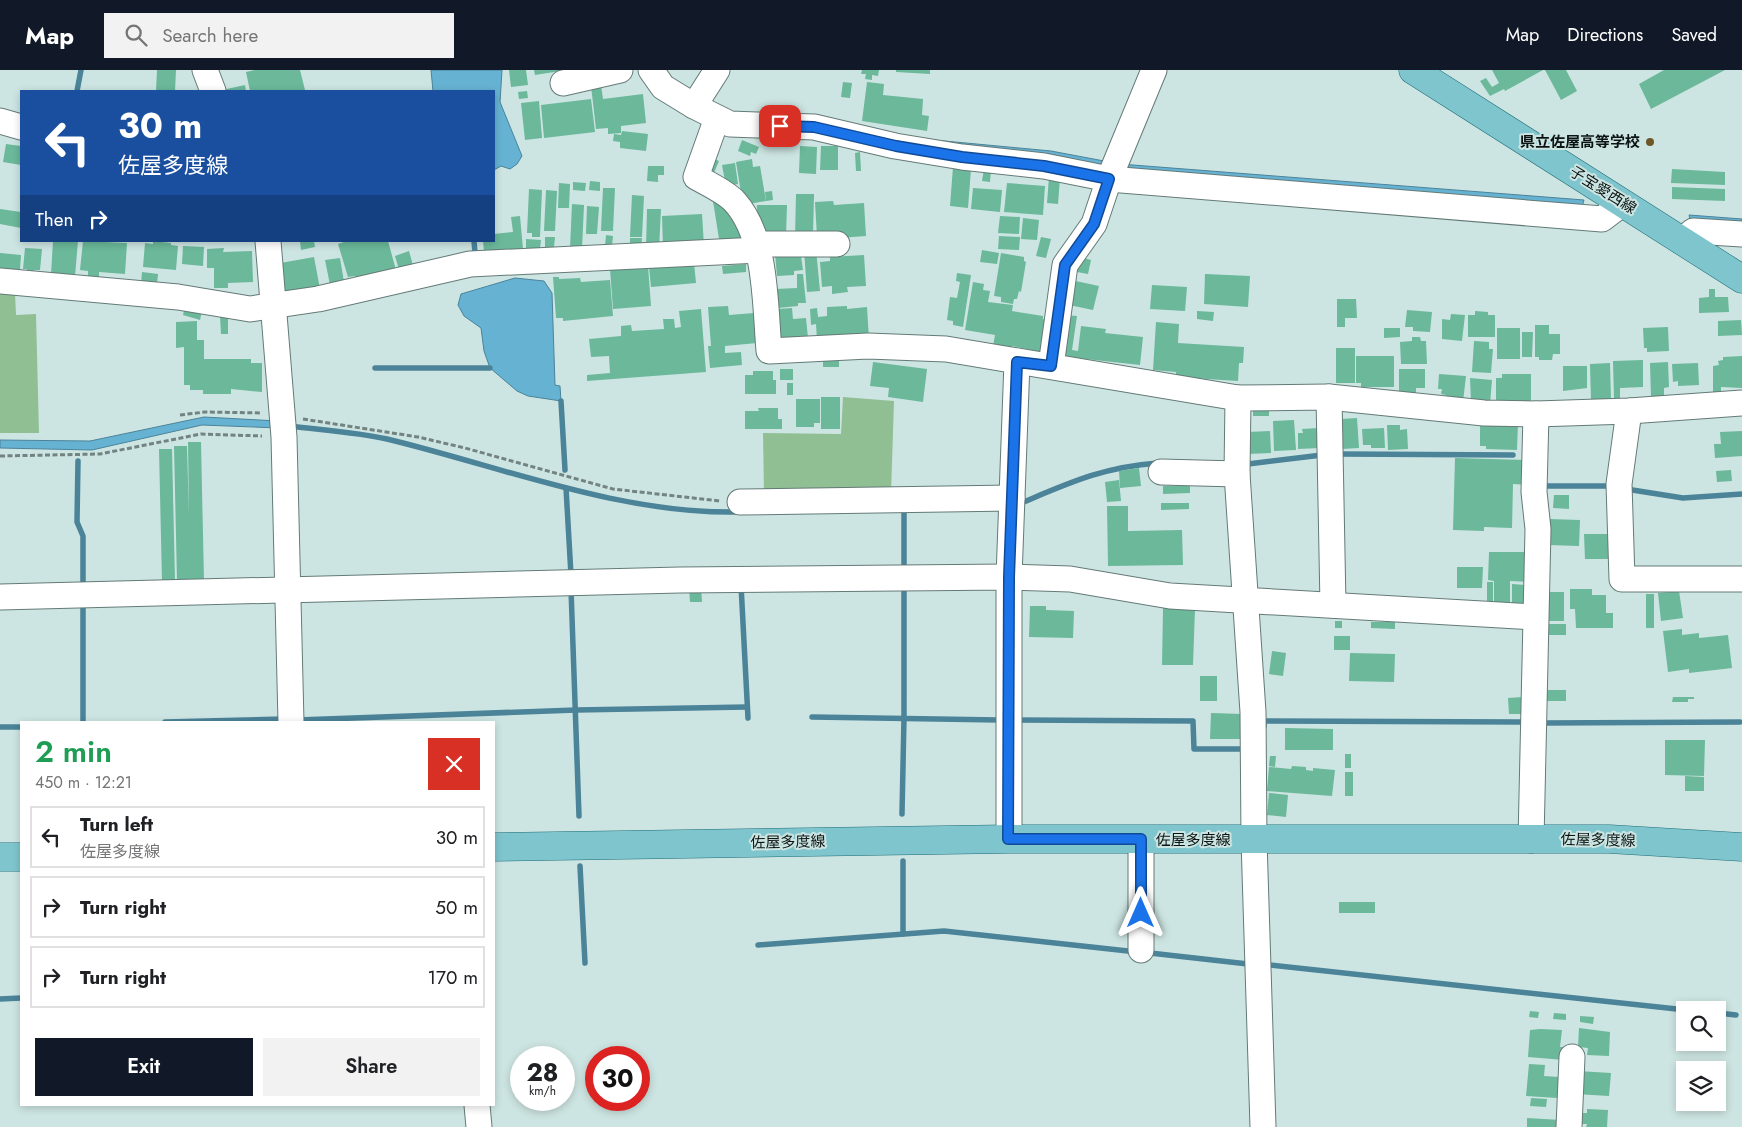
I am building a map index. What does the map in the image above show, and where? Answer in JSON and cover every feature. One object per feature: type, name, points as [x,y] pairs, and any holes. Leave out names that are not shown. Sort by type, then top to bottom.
[{"type":"main road","name":"子宝愛西線","points":[[1413,70],[1742,279]]},
{"type":"main road","name":"佐屋多度線","points":[[495,847],[1008,839],[1141,839],[1666,841],[1742,847]]},
{"type":"main road","points":[[0,857],[20,857]]},
{"type":"street","points":[[205,70],[213,90]]},
{"type":"street","points":[[563,83],[620,70]]},
{"type":"street","points":[[650,70],[663,86],[694,106],[730,124],[814,127],[896,146],[962,157],[1044,166],[1112,170],[1602,220],[1623,203]]},
{"type":"street","points":[[694,106],[717,70]]},
{"type":"street","points":[[1051,366],[1065,265],[1094,224],[1112,170],[1154,70]]},
{"type":"street","points":[[717,118],[696,177],[734,201],[749,226],[758,247],[770,351],[868,346],[946,349],[1238,398],[1330,397],[1484,413],[1536,414],[1629,411],[1742,403]]},
{"type":"street","points":[[0,121],[20,127]]},
{"type":"street","points":[[1681,241],[1693,231],[1742,234]]},
{"type":"street","points":[[268,242],[283,423],[291,721]]},
{"type":"street","points":[[0,280],[178,297],[250,309],[318,298],[470,264],[837,244]]},
{"type":"street","points":[[1008,839],[1009,577],[1017,362]]},
{"type":"street","points":[[1330,397],[1333,605]]},
{"type":"street","points":[[1238,398],[1237,474],[1253,712],[1254,840],[1263,1127]]},
{"type":"street","points":[[1629,411],[1619,484],[1622,579],[1742,579]]},
{"type":"street","points":[[1531,840],[1538,529],[1534,492],[1536,414]]},
{"type":"street","points":[[1161,472],[1237,474]]},
{"type":"street","points":[[740,502],[1012,498]]},
{"type":"street","points":[[0,597],[288,588],[670,580],[1009,577],[1070,580],[1170,596],[1245,599],[1535,618]]},
{"type":"street","points":[[1141,839],[1141,950]]},
{"type":"street","points":[[1569,1127],[1572,1057]]},
{"type":"street","points":[[477,1106],[479,1127]]},
{"type":"path","points":[[180,415],[204,412],[283,423],[418,437],[465,448],[612,489],[698,500],[740,502]]},
{"type":"path","points":[[0,456],[100,454],[201,434],[283,423]]},
{"type":"green space","points":[[0,293],[15,293],[16,315],[36,314],[39,433],[0,433]]},
{"type":"green space","points":[[843,397],[894,401],[891,494],[764,496],[763,433],[841,434]]},
{"type":"water","points":[[431,70],[502,70],[500,102],[522,156],[517,164],[510,169],[501,166],[495,169],[495,90],[433,90]]},
{"type":"water","points":[[934,140],[1051,151],[1120,164],[1584,200],[1582,207],[1106,169],[934,146]]},
{"type":"water","points":[[1689,215],[1742,219],[1742,226],[1691,224]]},
{"type":"water","points":[[515,278],[544,281],[552,293],[555,385],[560,386],[561,401],[528,396],[517,391],[490,368],[484,351],[481,328],[464,316],[458,305],[461,294]]},
{"type":"water","points":[[204,417],[278,421],[279,428],[202,425],[92,450],[0,448],[0,440],[90,441]]},
{"type":"building","points":[[157,70],[176,70],[175,90],[156,90]]},
{"type":"building","points":[[255,70],[300,70],[305,90],[250,90],[246,72]]},
{"type":"building","points":[[509,70],[526,70],[528,85],[511,87]]},
{"type":"building","points":[[534,70],[567,70],[535,75]]},
{"type":"building","points":[[862,70],[879,70],[878,76],[872,75],[872,80],[865,79],[866,74],[861,74]]},
{"type":"building","points":[[896,70],[930,70],[930,74],[896,72]]},
{"type":"building","points":[[1492,70],[1543,70],[1505,91],[1504,89],[1490,96],[1480,81],[1486,78],[1492,87],[1499,83]]},
{"type":"building","points":[[1545,70],[1566,70],[1577,91],[1561,100]]},
{"type":"building","points":[[1664,70],[1725,70],[1651,109],[1639,84]]},
{"type":"building","points":[[843,82],[852,83],[850,98],[841,97]]},
{"type":"building","points":[[867,82],[884,84],[883,95],[923,99],[922,115],[929,116],[927,131],[862,121]]},
{"type":"building","points":[[245,85],[246,90],[222,90]]},
{"type":"building","points":[[601,85],[603,99],[643,94],[646,123],[621,126],[621,133],[608,134],[608,128],[596,129],[591,86]]},
{"type":"building","points":[[527,91],[528,98],[519,99],[518,92]]},
{"type":"building","points":[[591,99],[595,132],[544,138],[541,105]]},
{"type":"building","points":[[539,101],[542,138],[525,140],[521,103]]},
{"type":"building","points":[[622,131],[648,134],[646,151],[620,148],[620,142],[613,141],[614,134],[621,135]]},
{"type":"building","points":[[742,140],[759,147],[756,154],[751,152],[750,156],[738,151]]},
{"type":"building","points":[[6,144],[20,146],[20,165],[3,162]]},
{"type":"building","points":[[800,146],[817,147],[816,174],[799,173]]},
{"type":"building","points":[[821,146],[838,146],[838,170],[820,170]]},
{"type":"building","points":[[860,152],[861,171],[856,171],[855,153]]},
{"type":"building","points":[[712,158],[719,161],[714,173],[708,170]]},
{"type":"building","points":[[752,159],[753,167],[760,166],[766,201],[743,205],[736,162]]},
{"type":"building","points":[[735,163],[738,184],[726,186],[722,165]]},
{"type":"building","points":[[648,166],[664,166],[664,175],[658,175],[658,182],[647,181]]},
{"type":"building","points":[[953,167],[971,169],[968,208],[950,206]]},
{"type":"building","points":[[984,169],[991,170],[990,182],[982,181]]},
{"type":"building","points":[[1672,169],[1725,172],[1725,185],[1671,183]]},
{"type":"building","points":[[1049,177],[1060,178],[1058,204],[1047,203]]},
{"type":"building","points":[[590,181],[600,182],[600,191],[589,190]]},
{"type":"building","points":[[573,182],[586,183],[585,191],[573,190]]},
{"type":"building","points":[[559,183],[570,184],[569,208],[558,208]]},
{"type":"building","points":[[1007,183],[1045,186],[1043,215],[1004,212]]},
{"type":"building","points":[[1672,187],[1725,189],[1725,201],[1672,199]]},
{"type":"building","points":[[603,188],[615,188],[613,231],[601,231]]},
{"type":"building","points":[[973,188],[1002,190],[1000,212],[971,209]]},
{"type":"building","points":[[529,189],[542,190],[540,237],[532,237],[532,233],[527,233]]},
{"type":"building","points":[[546,190],[557,191],[555,231],[544,231]]},
{"type":"building","points":[[772,191],[773,200],[766,201],[765,192]]},
{"type":"building","points":[[796,194],[814,194],[813,237],[795,237]]},
{"type":"building","points":[[632,195],[644,196],[642,237],[630,237]]},
{"type":"building","points":[[712,195],[731,206],[747,243],[720,245]]},
{"type":"building","points":[[833,201],[834,205],[864,203],[866,236],[826,239],[817,237],[815,202]]},
{"type":"building","points":[[572,204],[584,205],[582,249],[570,248]]},
{"type":"building","points":[[757,205],[787,205],[786,236],[762,232],[756,227]]},
{"type":"building","points":[[587,206],[599,207],[597,234],[586,234]]},
{"type":"building","points":[[0,209],[20,212],[20,228],[0,224]]},
{"type":"building","points":[[647,209],[661,209],[659,249],[646,248]]},
{"type":"building","points":[[702,214],[704,246],[663,248],[662,216]]},
{"type":"building","points":[[520,216],[523,249],[484,252],[483,242],[495,242],[495,234],[513,232],[511,217]]},
{"type":"building","points":[[1000,216],[1020,217],[1019,234],[998,233]]},
{"type":"building","points":[[1023,218],[1039,220],[1037,240],[1021,239]]},
{"type":"building","points":[[606,235],[613,236],[612,246],[605,246]]},
{"type":"building","points":[[999,236],[1020,237],[1019,250],[998,249]]},
{"type":"building","points":[[545,237],[555,237],[554,248],[545,248]]},
{"type":"building","points":[[1041,237],[1051,239],[1046,258],[1036,256]]},
{"type":"building","points":[[630,238],[642,238],[641,248],[630,247]]},
{"type":"building","points":[[526,239],[541,240],[540,249],[526,249]]},
{"type":"building","points":[[53,242],[78,242],[75,276],[51,274]]},
{"type":"building","points":[[83,242],[127,243],[125,274],[99,272],[99,277],[88,276],[88,271],[80,270]]},
{"type":"building","points":[[153,242],[162,242],[178,246],[176,270],[143,267],[145,243],[153,244]]},
{"type":"building","points":[[300,242],[314,242],[315,247],[301,250]]},
{"type":"building","points":[[344,242],[388,242],[396,270],[357,281],[355,276],[348,277],[338,244]]},
{"type":"building","points":[[183,246],[204,247],[203,266],[182,264]]},
{"type":"building","points":[[25,248],[42,249],[40,270],[26,273],[27,269],[23,269]]},
{"type":"building","points":[[224,248],[223,252],[252,251],[253,282],[228,283],[228,288],[214,288],[214,268],[207,268],[207,249]]},
{"type":"building","points":[[816,249],[820,291],[807,292],[804,250]]},
{"type":"building","points":[[982,250],[999,253],[997,264],[980,262]]},
{"type":"building","points":[[409,251],[414,269],[400,273],[395,256]]},
{"type":"building","points":[[786,252],[786,257],[801,256],[803,270],[794,271],[794,275],[777,276],[775,253]]},
{"type":"building","points":[[0,253],[21,255],[20,270],[0,268]]},
{"type":"building","points":[[1001,253],[1024,257],[1026,262],[1021,292],[1019,291],[1017,299],[1014,299],[1013,304],[1001,302],[1001,297],[994,296]]},
{"type":"building","points":[[864,255],[866,286],[847,287],[848,292],[832,294],[832,286],[822,287],[820,262],[830,261],[830,257]]},
{"type":"building","points":[[314,257],[320,289],[291,294],[291,290],[280,291],[275,264]]},
{"type":"building","points":[[1080,257],[1091,260],[1088,274],[1077,272]]},
{"type":"building","points":[[340,258],[344,282],[330,285],[325,260]]},
{"type":"building","points":[[694,263],[696,283],[651,287],[649,267]]},
{"type":"building","points":[[746,264],[746,272],[723,274],[722,266]]},
{"type":"building","points":[[648,266],[651,306],[613,309],[610,269]]},
{"type":"building","points":[[142,272],[158,274],[157,285],[141,284]]},
{"type":"building","points":[[957,273],[971,275],[963,327],[953,325],[953,321],[947,320],[950,297],[957,298],[960,282],[956,281]]},
{"type":"building","points":[[797,274],[803,274],[806,303],[798,303],[798,306],[778,308],[776,289],[797,288]]},
{"type":"building","points":[[1205,274],[1250,276],[1248,307],[1204,304]]},
{"type":"building","points":[[553,277],[559,277],[559,279],[580,278],[581,282],[610,280],[613,316],[563,321],[563,318],[556,318]]},
{"type":"building","points":[[1071,280],[1099,286],[1093,310],[1069,305]]},
{"type":"building","points":[[973,282],[984,284],[983,290],[990,291],[988,302],[1013,305],[1012,311],[1043,316],[1043,319],[1051,321],[1046,353],[1012,346],[1011,349],[993,346],[995,335],[965,330]]},
{"type":"building","points":[[1152,285],[1187,287],[1185,311],[1150,309]]},
{"type":"building","points":[[1709,289],[1715,289],[1715,297],[1728,297],[1729,312],[1699,313],[1699,298],[1709,297]]},
{"type":"building","points":[[1337,299],[1356,299],[1357,318],[1345,318],[1345,327],[1337,327]]},
{"type":"building","points":[[185,306],[202,311],[200,320],[183,315]]},
{"type":"building","points":[[728,306],[729,315],[754,313],[757,343],[725,346],[725,353],[741,352],[742,365],[710,368],[708,346],[711,346],[708,307]]},
{"type":"building","points":[[847,306],[847,309],[867,307],[869,339],[817,340],[816,324],[811,325],[810,309],[817,308],[818,317],[827,316],[827,307]]},
{"type":"building","points":[[792,308],[793,319],[806,318],[808,338],[779,341],[777,309]]},
{"type":"building","points":[[701,309],[706,372],[587,381],[587,375],[610,373],[609,356],[591,357],[589,339],[621,336],[621,326],[631,325],[632,331],[664,329],[663,319],[674,319],[675,328],[681,327],[679,311]]},
{"type":"building","points":[[1407,310],[1432,312],[1430,332],[1413,331],[1413,327],[1405,327]]},
{"type":"building","points":[[1197,311],[1214,312],[1213,321],[1197,319]]},
{"type":"building","points":[[1475,311],[1488,312],[1488,315],[1495,315],[1495,337],[1468,337],[1468,315],[1475,315]]},
{"type":"building","points":[[1451,314],[1465,315],[1462,341],[1442,339],[1442,319],[1450,320]]},
{"type":"building","points":[[1064,315],[1077,316],[1072,350],[1078,351],[1081,326],[1106,329],[1105,333],[1143,337],[1140,365],[1059,356]]},
{"type":"building","points":[[220,316],[228,316],[228,334],[221,334]]},
{"type":"building","points":[[1741,320],[1742,335],[1718,336],[1718,321]]},
{"type":"building","points":[[197,321],[197,340],[204,340],[204,359],[251,359],[251,363],[262,363],[262,392],[231,389],[231,394],[203,394],[203,390],[190,390],[190,385],[184,385],[184,347],[176,348],[176,322]]},
{"type":"building","points":[[1156,322],[1179,324],[1178,343],[1244,347],[1243,363],[1239,363],[1238,381],[1176,377],[1176,372],[1153,370]]},
{"type":"building","points":[[1535,325],[1549,325],[1549,334],[1560,334],[1560,354],[1553,354],[1552,360],[1539,360],[1539,357],[1535,357]]},
{"type":"building","points":[[1668,327],[1669,351],[1647,352],[1647,348],[1644,348],[1643,328]]},
{"type":"building","points":[[1384,328],[1400,328],[1400,337],[1384,338]]},
{"type":"building","points":[[1497,328],[1520,328],[1520,359],[1497,359]]},
{"type":"building","points":[[1522,332],[1533,332],[1532,357],[1522,357]]},
{"type":"building","points":[[1412,337],[1420,337],[1421,341],[1426,341],[1427,364],[1401,364],[1400,342],[1412,341]]},
{"type":"building","points":[[1474,341],[1489,342],[1489,349],[1493,349],[1491,373],[1472,372]]},
{"type":"building","points":[[1336,348],[1355,348],[1355,383],[1336,383]]},
{"type":"building","points":[[839,356],[839,367],[823,367],[823,357]]},
{"type":"building","points":[[1356,356],[1394,356],[1394,387],[1361,387],[1361,383],[1356,383]]},
{"type":"building","points":[[1742,356],[1742,388],[1721,387],[1721,393],[1713,394],[1713,366],[1719,365],[1718,361],[1723,360],[1723,357]]},
{"type":"building","points":[[1643,360],[1643,387],[1620,388],[1620,400],[1614,400],[1613,361]]},
{"type":"building","points":[[873,362],[927,369],[923,402],[888,397],[889,388],[870,386]]},
{"type":"building","points":[[1668,362],[1669,387],[1664,388],[1664,396],[1651,397],[1650,363]]},
{"type":"building","points":[[1610,363],[1611,400],[1591,400],[1590,364]]},
{"type":"building","points":[[1698,363],[1699,385],[1678,386],[1678,381],[1673,382],[1672,364]]},
{"type":"building","points":[[1563,366],[1587,366],[1587,388],[1563,391]]},
{"type":"building","points":[[780,369],[793,369],[793,380],[780,380]]},
{"type":"building","points":[[1399,369],[1425,369],[1425,388],[1416,388],[1416,393],[1399,394]]},
{"type":"building","points":[[753,371],[773,371],[773,380],[776,380],[776,394],[745,394],[745,375],[753,375]]},
{"type":"building","points":[[1439,374],[1466,376],[1463,402],[1446,400],[1446,395],[1441,394],[1442,389],[1438,389]]},
{"type":"building","points":[[1502,374],[1531,374],[1531,406],[1496,406],[1496,378],[1502,378]]},
{"type":"building","points":[[1470,378],[1492,380],[1490,404],[1471,402]]},
{"type":"building","points":[[787,383],[793,383],[793,395],[787,395]]},
{"type":"building","points":[[821,397],[840,397],[840,429],[821,429]]},
{"type":"building","points":[[796,399],[820,399],[820,423],[814,423],[814,427],[796,427]]},
{"type":"building","points":[[1269,403],[1269,416],[1253,416],[1253,404]]},
{"type":"building","points":[[758,408],[778,408],[778,419],[782,419],[782,429],[745,429],[745,411],[759,411]]},
{"type":"building","points":[[1357,418],[1359,448],[1342,449],[1341,419]]},
{"type":"building","points":[[1294,420],[1296,450],[1274,451],[1273,421]]},
{"type":"building","points":[[1480,422],[1518,423],[1517,450],[1486,449],[1486,446],[1480,446]]},
{"type":"building","points":[[1387,425],[1400,425],[1400,430],[1407,429],[1408,449],[1388,450]]},
{"type":"building","points":[[1319,428],[1320,448],[1298,449],[1298,433],[1303,433],[1302,429]]},
{"type":"building","points":[[1384,428],[1385,448],[1371,448],[1371,445],[1363,445],[1362,429]]},
{"type":"building","points":[[1270,431],[1271,453],[1248,454],[1247,432]]},
{"type":"building","points":[[1742,431],[1742,456],[1715,458],[1714,444],[1721,444],[1720,432]]},
{"type":"building","points":[[188,442],[201,442],[204,581],[177,581],[174,446],[187,446],[189,517]]},
{"type":"building","points":[[159,449],[172,449],[175,581],[162,582]]},
{"type":"building","points":[[1455,458],[1528,460],[1528,485],[1513,484],[1512,528],[1484,527],[1484,531],[1453,530]]},
{"type":"building","points":[[1139,468],[1141,486],[1120,488],[1119,471]]},
{"type":"building","points":[[1731,470],[1732,481],[1717,482],[1716,471]]},
{"type":"building","points":[[1119,480],[1121,501],[1107,502],[1105,482]]},
{"type":"building","points":[[1163,486],[1190,486],[1190,493],[1163,494]]},
{"type":"building","points":[[1554,495],[1569,495],[1569,509],[1553,508]]},
{"type":"building","points":[[1161,503],[1189,503],[1189,509],[1161,510]]},
{"type":"building","points":[[1107,506],[1128,506],[1128,531],[1182,530],[1183,565],[1108,566]]},
{"type":"building","points":[[1549,519],[1580,520],[1579,546],[1548,545]]},
{"type":"building","points":[[1584,534],[1610,534],[1610,559],[1585,559]]},
{"type":"building","points":[[1489,552],[1530,552],[1529,582],[1510,581],[1510,608],[1494,608],[1494,581],[1488,580]]},
{"type":"building","points":[[1457,567],[1483,567],[1482,588],[1457,588]]},
{"type":"building","points":[[1487,582],[1493,582],[1493,606],[1487,606]]},
{"type":"building","points":[[1512,584],[1528,585],[1528,608],[1512,607]]},
{"type":"building","points":[[701,587],[702,602],[690,602],[689,588]]},
{"type":"building","points":[[1570,589],[1592,589],[1592,595],[1606,595],[1606,613],[1613,613],[1613,628],[1576,628],[1575,609],[1570,609]]},
{"type":"building","points":[[1679,591],[1683,618],[1661,621],[1658,593]]},
{"type":"building","points":[[1544,592],[1564,592],[1564,621],[1544,621]]},
{"type":"building","points":[[1646,594],[1654,594],[1654,628],[1646,628]]},
{"type":"building","points":[[1030,606],[1046,606],[1046,610],[1074,611],[1073,638],[1029,637]]},
{"type":"building","points":[[1163,608],[1195,609],[1193,665],[1162,665]]},
{"type":"building","points":[[1335,621],[1342,621],[1342,628],[1335,628]]},
{"type":"building","points":[[1371,622],[1395,622],[1395,629],[1371,628]]},
{"type":"building","points":[[1544,624],[1566,624],[1566,635],[1544,635]]},
{"type":"building","points":[[1682,629],[1682,635],[1699,633],[1699,638],[1728,635],[1732,668],[1689,673],[1689,669],[1668,672],[1663,631]]},
{"type":"building","points":[[1334,636],[1350,636],[1350,650],[1334,650]]},
{"type":"building","points":[[1272,651],[1286,653],[1283,676],[1269,674]]},
{"type":"building","points":[[1350,653],[1395,654],[1394,682],[1349,681]]},
{"type":"building","points":[[1200,676],[1217,676],[1217,701],[1200,701]]},
{"type":"building","points":[[1541,690],[1566,690],[1566,701],[1541,701]]},
{"type":"building","points":[[1523,697],[1523,714],[1509,714],[1508,698]]},
{"type":"building","points":[[1673,697],[1694,697],[1694,699],[1688,699],[1688,702],[1672,702]]},
{"type":"building","points":[[1211,713],[1243,714],[1243,739],[1210,739]]},
{"type":"building","points":[[1285,728],[1333,729],[1333,750],[1285,750]]},
{"type":"building","points":[[1665,740],[1705,740],[1704,776],[1665,775]]},
{"type":"building","points":[[1345,754],[1351,754],[1351,768],[1345,768]]},
{"type":"building","points":[[1270,756],[1276,756],[1275,767],[1269,766]]},
{"type":"building","points":[[1292,766],[1306,767],[1306,770],[1313,771],[1313,768],[1335,770],[1332,796],[1267,791],[1269,767],[1291,769]]},
{"type":"building","points":[[1345,772],[1353,772],[1353,796],[1345,796]]},
{"type":"building","points":[[1685,776],[1704,777],[1704,791],[1685,791]]},
{"type":"building","points":[[1269,793],[1288,795],[1286,817],[1267,815]]},
{"type":"building","points":[[1339,902],[1375,902],[1375,913],[1339,913]]},
{"type":"building","points":[[1530,1011],[1539,1012],[1538,1018],[1529,1017]]},
{"type":"building","points":[[1554,1013],[1566,1014],[1566,1020],[1553,1019]]},
{"type":"building","points":[[1580,1016],[1594,1017],[1593,1024],[1580,1022]]},
{"type":"building","points":[[1579,1028],[1610,1032],[1609,1056],[1587,1055],[1588,1048],[1578,1047]]},
{"type":"building","points":[[1530,1030],[1562,1030],[1560,1047],[1565,1047],[1564,1060],[1528,1057]]},
{"type":"building","points":[[1529,1064],[1545,1065],[1544,1076],[1559,1077],[1557,1098],[1526,1096]]},
{"type":"building","points":[[1578,1071],[1611,1073],[1609,1096],[1576,1094]]},
{"type":"building","points":[[1531,1098],[1547,1099],[1546,1107],[1530,1106]]},
{"type":"building","points":[[1587,1109],[1608,1110],[1607,1127],[1586,1127],[1587,1124],[1582,1124],[1582,1113],[1587,1113]]},
{"type":"building","points":[[1527,1118],[1561,1120],[1560,1127],[1527,1127]]},
{"type":"waterway","points":[[77,90],[81,70]]},
{"type":"waterway","points":[[474,242],[475,253]]},
{"type":"waterway","points":[[375,368],[490,368]]},
{"type":"waterway","points":[[561,401],[565,470]]},
{"type":"waterway","points":[[290,426],[387,439],[561,487],[605,497],[693,511],[738,512]]},
{"type":"waterway","points":[[1339,454],[1513,455]]},
{"type":"waterway","points":[[1248,464],[1322,455]]},
{"type":"waterway","points":[[78,461],[77,522],[83,536],[83,589]]},
{"type":"waterway","points":[[1019,504],[1103,472],[1158,463]]},
{"type":"waterway","points":[[1541,486],[1607,486]]},
{"type":"waterway","points":[[566,488],[571,575]]},
{"type":"waterway","points":[[1626,489],[1683,498],[1742,494]]},
{"type":"waterway","points":[[904,508],[904,567]]},
{"type":"waterway","points":[[741,585],[748,718]]},
{"type":"waterway","points":[[902,814],[904,585]]},
{"type":"waterway","points":[[571,589],[579,816]]},
{"type":"waterway","points":[[83,600],[83,721]]},
{"type":"waterway","points":[[298,720],[576,710],[747,707]]},
{"type":"waterway","points":[[812,717],[999,720]]},
{"type":"waterway","points":[[205,721],[284,719]]},
{"type":"waterway","points":[[1018,720],[1193,721],[1194,749],[1244,749]]},
{"type":"waterway","points":[[1264,726],[1264,721],[1521,722]]},
{"type":"waterway","points":[[1543,723],[1740,722]]},
{"type":"waterway","points":[[0,727],[20,727]]},
{"type":"waterway","points":[[903,861],[903,934]]},
{"type":"waterway","points":[[580,866],[585,963]]},
{"type":"waterway","points":[[758,945],[944,931],[1128,951]]},
{"type":"waterway","points":[[1150,953],[1248,964]]},
{"type":"waterway","points":[[1269,965],[1676,1009]]},
{"type":"waterway","points":[[0,999],[20,998]]},
{"type":"waterway","points":[[1726,1014],[1736,1015]]},
{"type":"place","name":"県立佐屋高等学校","points":[[1650,142]]},
{"type":"route","points":[[780,126],[814,127],[896,146],[962,157],[1044,166],[1109,179],[1094,224],[1065,265],[1051,366],[1017,362],[1009,577],[1008,839],[1141,839],[1141,913]]}]
